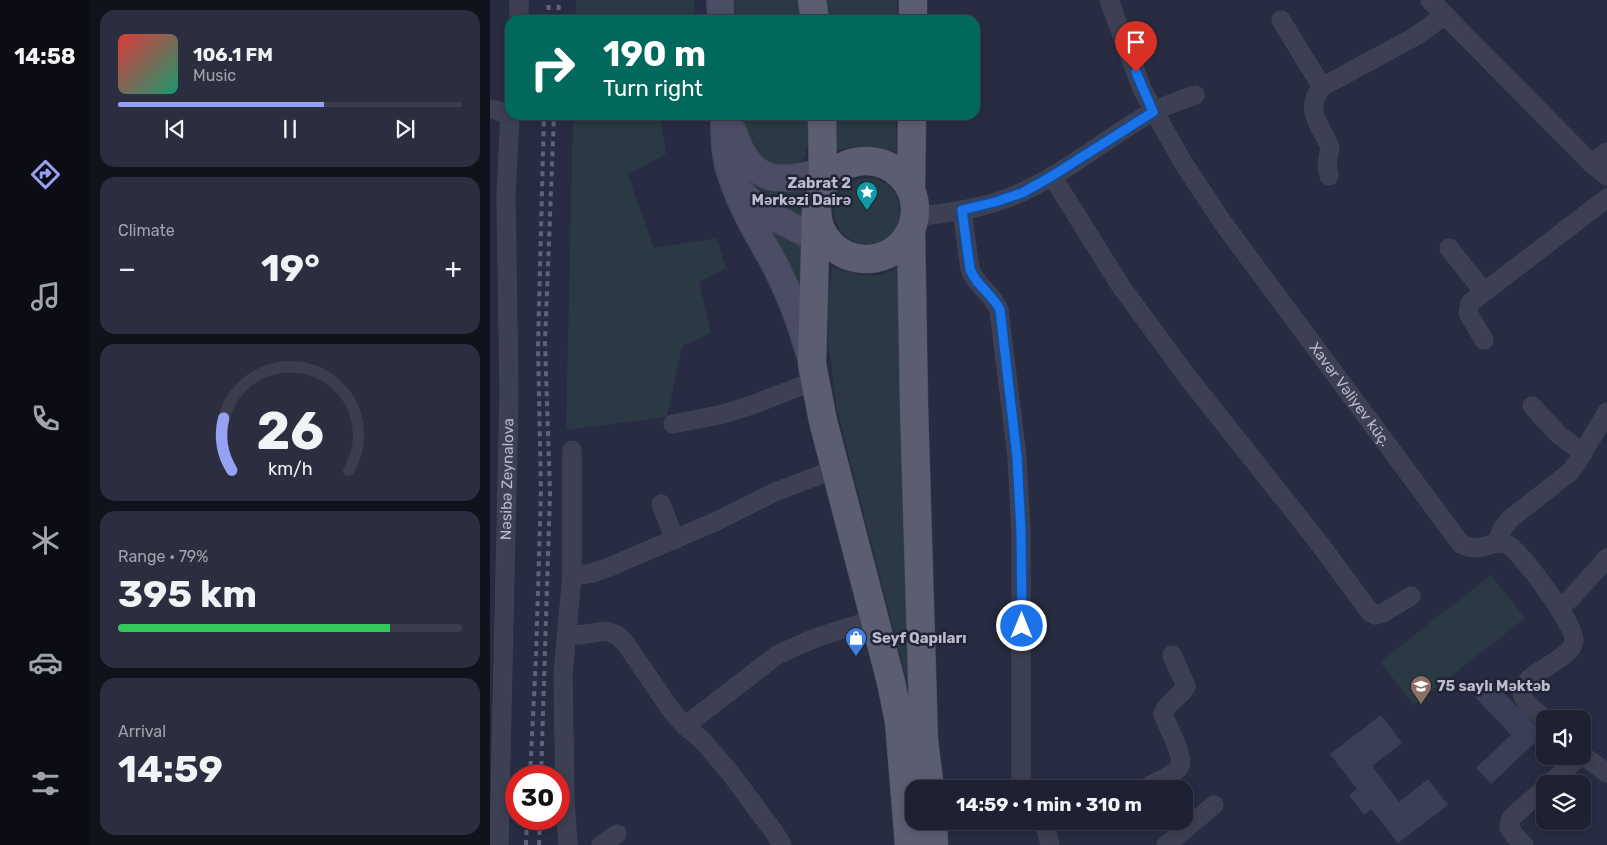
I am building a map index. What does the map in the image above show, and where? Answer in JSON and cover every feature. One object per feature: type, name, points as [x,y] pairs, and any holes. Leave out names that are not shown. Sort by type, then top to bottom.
[{"type":"main road","points":[[812,0],[814,15]]},
{"type":"main road","points":[[913,0],[913,15]]},
{"type":"main road","points":[[823,120],[830,174],[818,197],[821,231],[813,372],[835,468],[891,682],[912,780]]},
{"type":"main road","points":[[912,120],[914,407],[924,741],[929,780]]},
{"type":"main road","points":[[821,231],[843,254],[869,259],[882,257],[904,241],[912,212],[904,179],[882,163],[869,160],[856,162],[830,174]]},
{"type":"main road","points":[[909,845],[915,830]]},
{"type":"main road","points":[[926,830],[934,845]]},
{"type":"street","points":[[519,0],[519,15]]},
{"type":"street","points":[[720,0],[721,15]]},
{"type":"street","name":"Xavər Vəliyev küç.","points":[[1109,0],[1153,112],[1182,161],[1223,223],[1461,544],[1469,548],[1480,548],[1498,542]]},
{"type":"street","points":[[1430,0],[1591,163],[1607,176]]},
{"type":"street","points":[[1329,176],[1326,165],[1330,147],[1318,125],[1312,106],[1316,94],[1322,87],[1416,36],[1445,15]]},
{"type":"street","points":[[1281,20],[1322,87]]},
{"type":"street","points":[[912,212],[962,210],[1022,193],[1153,112],[1195,95]]},
{"type":"street","points":[[490,109],[505,113]]},
{"type":"street","name":"Nəsibə Zeynalova","points":[[498,845],[496,712],[508,404],[506,195],[510,120]]},
{"type":"street","points":[[673,424],[722,414],[745,407],[813,372],[800,321],[790,297],[744,207],[733,181],[724,133],[724,120]]},
{"type":"street","points":[[730,120],[740,152],[746,162],[757,172],[766,176],[784,178],[830,174]]},
{"type":"street","points":[[1591,163],[1607,152]]},
{"type":"street","points":[[1052,176],[1120,285],[1186,375],[1314,536],[1370,612],[1375,615],[1382,613],[1411,596]]},
{"type":"street","points":[[733,181],[753,204],[821,231]]},
{"type":"street","points":[[1484,340],[1468,313],[1470,303],[1607,198]]},
{"type":"street","points":[[962,210],[970,269],[973,277],[995,300],[1000,310],[1017,457],[1022,569],[1022,780]]},
{"type":"street","points":[[1449,248],[1484,292]]},
{"type":"street","points":[[1532,406],[1560,435],[1583,453]]},
{"type":"street","points":[[1536,711],[1526,702],[1522,695],[1523,688],[1528,680],[1561,657],[1572,646],[1574,635],[1560,608],[1520,555],[1508,545],[1498,542],[1501,531],[1510,519],[1570,472],[1607,412]]},
{"type":"street","points":[[568,845],[563,735],[563,673],[572,576],[572,450]]},
{"type":"street","points":[[572,576],[592,573],[607,568],[675,540],[776,492],[835,468]]},
{"type":"street","points":[[661,504],[675,540]]},
{"type":"street","points":[[1560,608],[1607,558]]},
{"type":"street","points":[[685,726],[777,655],[815,638],[875,618]]},
{"type":"street","points":[[567,632],[580,636],[606,631],[616,635],[626,644],[671,710],[685,726],[703,741],[731,774],[782,845]]},
{"type":"street","points":[[1160,780],[1180,767],[1181,758],[1163,714],[1165,707],[1182,693],[1186,686],[1172,655]]},
{"type":"street","points":[[1591,763],[1607,773]]},
{"type":"street","points":[[1559,775],[1571,765]]},
{"type":"street","points":[[1524,845],[1509,827],[1511,818],[1536,796]]},
{"type":"street","points":[[1166,845],[1214,805]]},
{"type":"street","points":[[1046,830],[1050,845]]},
{"type":"street","points":[[601,845],[617,834]]},
{"type":"shaded area","points":[[576,0],[694,0],[696,15],[576,15]]},
{"type":"shaded area","points":[[735,0],[798,0],[801,15],[736,15]]},
{"type":"shaded area","points":[[823,0],[897,0],[897,15],[825,15]]},
{"type":"shaded area","points":[[573,120],[661,120],[666,154],[628,175],[654,248],[717,238],[726,268],[699,282],[711,333],[682,346],[667,417],[566,430]]},
{"type":"shaded area","points":[[742,120],[809,120],[808,144],[804,159],[795,165],[766,166],[744,137]]},
{"type":"shaded area","points":[[834,120],[896,120],[896,152],[866,147],[851,147],[835,151]]},
{"type":"shaded area","points":[[740,169],[806,184],[804,218],[759,200]]},
{"type":"shaded area","name":"Zabrat 2 Mərkəzi Dairə","points":[[867,178],[880,181],[890,188],[897,198],[900,211],[897,224],[890,234],[880,241],[867,244],[854,241],[844,234],[837,224],[834,211],[837,198],[844,188],[854,181]]},
{"type":"shaded area","points":[[765,220],[801,238],[802,297]]},
{"type":"shaded area","points":[[902,264],[910,694],[837,410],[828,342],[828,297],[832,267],[871,276],[884,274]]},
{"type":"shaded area","points":[[1491,575],[1525,618],[1414,705],[1380,662]]},
{"type":"building","points":[[1492,681],[1536,726],[1536,742],[1491,784],[1476,768],[1511,735],[1475,697]]},
{"type":"building","points":[[1381,715],[1402,743],[1372,766],[1399,802],[1428,779],[1448,805],[1398,843],[1371,809],[1364,815],[1349,795],[1357,789],[1330,754]]},
{"type":"railway","points":[[548,15],[549,0]]},
{"type":"railway","points":[[558,15],[559,0]]},
{"type":"railway","points":[[531,765],[541,491],[538,346],[544,120]]},
{"type":"railway","points":[[541,765],[550,493],[545,342],[554,120]]},
{"type":"railway","points":[[526,845],[527,830]]},
{"type":"railway","points":[[539,845],[540,830]]},
{"type":"place","name":"Zabrat 2 Mərkəzi Dairə","points":[[867,211]]},
{"type":"place","name":"Seyf Qapıları","points":[[856,657]]},
{"type":"place","name":"75 saylı Məktəb","points":[[1421,705]]},
{"type":"route","points":[[1022,626],[1021,531],[1017,457],[1000,310],[995,300],[973,277],[970,269],[962,210],[1022,193],[1153,112],[1136,72]]}]
